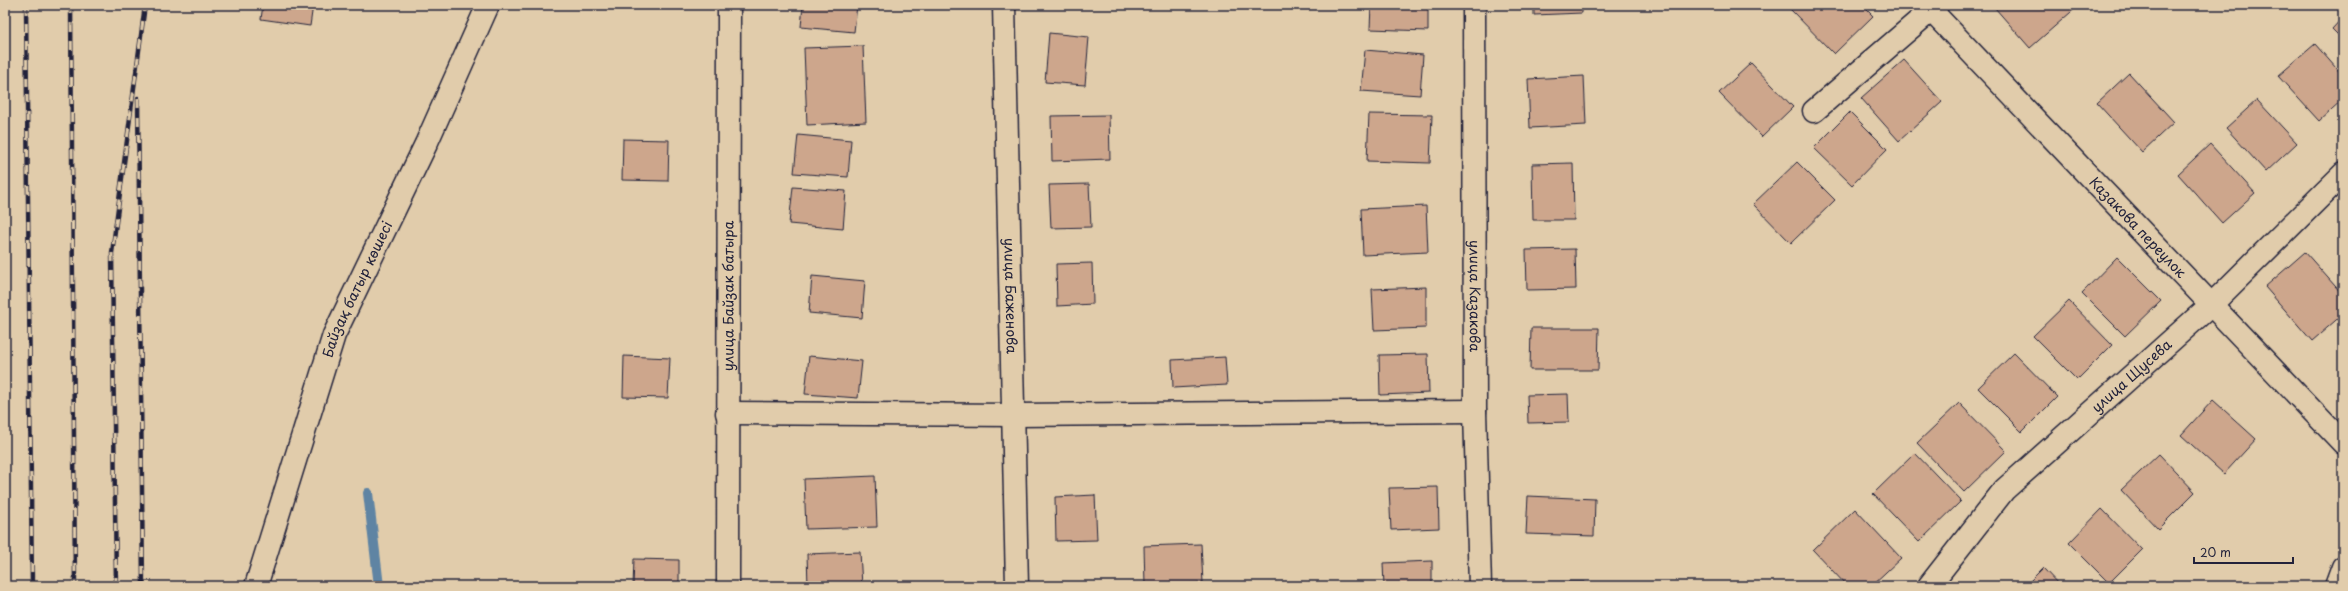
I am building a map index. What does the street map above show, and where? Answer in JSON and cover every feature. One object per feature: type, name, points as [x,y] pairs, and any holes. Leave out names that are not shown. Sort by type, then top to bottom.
[{"type":"street","name":"Байзақ батыр көшесі","points":[[256,586],[334,335],[419,158],[488,5]]},
{"type":"street","name":"улица Байзак батыра","points":[[728,586],[727,413],[729,5]]},
{"type":"street","name":"улица Баженова","points":[[1004,5],[1017,586]]},
{"type":"street","name":"улица Казакова","points":[[1474,5],[1475,411],[1480,586]]},
{"type":"street","name":"Казакова переулок","points":[[1814,111],[1931,7],[2343,443]]},
{"type":"street","name":"улица Щусева","points":[[1929,586],[2004,490],[2211,305],[2343,174]]},
{"type":"street","points":[[727,413],[1014,415],[1475,411]]},
{"type":"street","points":[[2336,586],[2343,567]]},
{"type":"building","points":[[263,5],[313,5],[310,26],[261,19]]},
{"type":"building","points":[[803,5],[857,5],[854,32],[801,27]]},
{"type":"building","points":[[1105,5],[1105,6],[1055,6]]},
{"type":"building","points":[[1371,5],[1428,5],[1428,31],[1370,29]]},
{"type":"building","points":[[1534,5],[1582,5],[1582,13],[1534,15]]},
{"type":"building","points":[[1794,5],[1862,5],[1873,16],[1834,54],[1790,9]]},
{"type":"building","points":[[1998,5],[2079,5],[2030,48],[1995,8]]},
{"type":"building","points":[[2343,17],[2343,40],[2332,29]]},
{"type":"building","points":[[1049,33],[1089,37],[1085,85],[1045,82]]},
{"type":"building","points":[[2315,44],[2343,76],[2343,99],[2319,121],[2278,76]]},
{"type":"building","points":[[863,46],[866,122],[807,125],[804,48]]},
{"type":"building","points":[[1365,50],[1423,55],[1420,95],[1361,91]]},
{"type":"building","points":[[1904,60],[1942,102],[1899,141],[1861,98]]},
{"type":"building","points":[[1751,63],[1793,107],[1762,137],[1719,93]]},
{"type":"building","points":[[2129,73],[2174,122],[2142,152],[2097,103]]},
{"type":"building","points":[[1584,76],[1586,125],[1530,128],[1528,79]]},
{"type":"building","points":[[2257,100],[2297,143],[2266,172],[2226,128]]},
{"type":"building","points":[[1850,112],[1887,149],[1852,185],[1814,148]]},
{"type":"building","points":[[1369,114],[1432,115],[1430,163],[1367,161]]},
{"type":"building","points":[[1109,115],[1110,159],[1052,161],[1051,116]]},
{"type":"building","points":[[798,135],[851,140],[848,177],[794,173]]},
{"type":"building","points":[[623,139],[669,140],[668,181],[622,180]]},
{"type":"building","points":[[2210,144],[2255,193],[2222,223],[2178,174]]},
{"type":"building","points":[[1797,162],[1835,200],[1791,243],[1753,204]]},
{"type":"building","points":[[1573,163],[1574,220],[1533,220],[1532,164]]},
{"type":"building","points":[[1089,184],[1091,227],[1051,228],[1049,185]]},
{"type":"building","points":[[793,187],[846,191],[843,229],[789,224]]},
{"type":"building","points":[[1426,206],[1428,252],[1363,255],[1361,209]]},
{"type":"building","points":[[1575,249],[1576,289],[1527,290],[1526,250]]},
{"type":"building","points":[[2305,252],[2343,295],[2343,314],[2312,341],[2265,287]]},
{"type":"building","points":[[2117,257],[2161,301],[2125,336],[2082,293]]},
{"type":"building","points":[[1092,263],[1093,304],[1057,306],[1056,264]]},
{"type":"building","points":[[812,276],[865,281],[862,318],[809,313]]},
{"type":"building","points":[[1426,287],[1426,328],[1374,330],[1372,289]]},
{"type":"building","points":[[2069,301],[2112,345],[2077,380],[2033,336]]},
{"type":"building","points":[[1531,328],[1599,328],[1598,370],[1530,370]]},
{"type":"building","points":[[2014,353],[2057,397],[2022,432],[1978,388]]},
{"type":"building","points":[[1428,354],[1429,393],[1380,395],[1379,355]]},
{"type":"building","points":[[624,356],[670,358],[668,398],[623,397]]},
{"type":"building","points":[[809,356],[862,361],[858,398],[805,394]]},
{"type":"building","points":[[1225,357],[1227,385],[1173,388],[1172,360]]},
{"type":"building","points":[[1568,394],[1569,422],[1528,423],[1527,395]]},
{"type":"building","points":[[2213,400],[2256,439],[2224,474],[2181,435]]},
{"type":"building","points":[[1959,403],[2006,451],[1964,492],[1917,443]]},
{"type":"building","points":[[1915,453],[1961,501],[1919,542],[1873,494]]},
{"type":"building","points":[[2159,454],[2195,492],[2158,529],[2121,490]]},
{"type":"building","points":[[875,476],[877,527],[806,529],[804,479]]},
{"type":"building","points":[[1438,487],[1439,528],[1391,530],[1389,488]]},
{"type":"building","points":[[1095,495],[1097,540],[1056,541],[1055,497]]},
{"type":"building","points":[[1528,496],[1595,499],[1594,536],[1526,534]]},
{"type":"building","points":[[1855,509],[1901,558],[1871,586],[1847,586],[1813,550]]},
{"type":"building","points":[[2102,509],[2142,550],[2109,583],[2069,543]]},
{"type":"building","points":[[1201,544],[1203,583],[1145,585],[1144,546]]},
{"type":"building","points":[[860,552],[862,586],[808,586],[807,554]]},
{"type":"building","points":[[634,559],[679,560],[679,586],[633,586]]},
{"type":"building","points":[[1432,561],[1432,586],[1384,586],[1383,563]]},
{"type":"building","points":[[2043,568],[2060,586],[2025,586]]},
{"type":"building","points":[[1529,582],[1585,582],[1585,586],[1529,586]]},
{"type":"waterway","points":[[368,493],[379,586]]},
{"type":"railway","points":[[26,5],[32,586]]},
{"type":"railway","points":[[71,5],[75,586]]},
{"type":"railway","points":[[116,586],[112,253],[145,5]]},
{"type":"railway","points":[[138,98],[143,586]]}]
